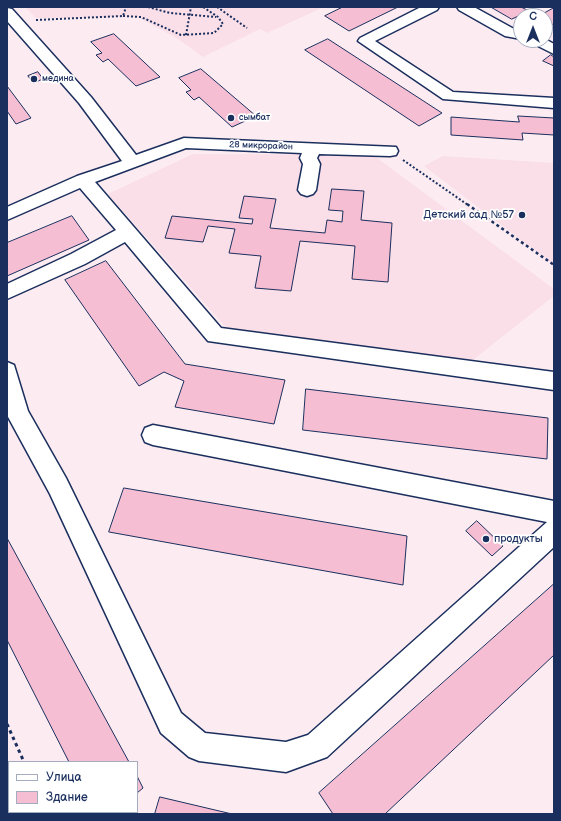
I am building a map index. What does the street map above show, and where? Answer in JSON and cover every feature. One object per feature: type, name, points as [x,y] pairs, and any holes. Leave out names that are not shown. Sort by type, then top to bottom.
[{"type":"lane","points":[[432,7],[365,41],[450,96],[554,104]]},
{"type":"lane","points":[[464,7],[513,34]]},
{"type":"lane","points":[[14,16],[85,100],[133,163]]},
{"type":"lane","name":"28 микрорайон","points":[[7,214],[84,180],[184,143],[390,151]]},
{"type":"lane","points":[[307,190],[312,164],[308,158],[313,148]]},
{"type":"lane","points":[[84,180],[215,335],[554,381]]},
{"type":"lane","points":[[7,292],[78,259],[128,232]]},
{"type":"lane","points":[[7,371],[17,413],[58,486],[171,723],[199,747],[286,757],[317,747],[554,532]]},
{"type":"lane","points":[[153,435],[554,512]]},
{"type":"path","points":[[123,16],[126,8],[131,7]]},
{"type":"path","points":[[148,7],[151,10],[218,17]]},
{"type":"path","points":[[186,35],[188,15],[191,7]]},
{"type":"path","points":[[14,16],[42,19],[123,16],[141,17],[181,36],[214,33],[223,24],[218,17],[203,7]]},
{"type":"path","points":[[217,7],[247,28]]},
{"type":"path","points":[[390,151],[554,265]]},
{"type":"path","points":[[7,724],[24,761]]},
{"type":"shaded area","points":[[25,7],[324,7],[267,33],[260,29],[203,57],[178,39],[138,17],[36,18]]},
{"type":"shaded area","points":[[193,154],[373,155],[554,289],[554,296],[469,363],[229,331],[108,194]]},
{"type":"shaded area","name":"Детский сад №57","points":[[443,156],[554,163],[554,265],[424,166]]},
{"type":"building","points":[[343,7],[398,7],[349,31],[325,16]]},
{"type":"building","points":[[491,7],[523,8],[513,8],[512,19]]},
{"type":"building","points":[[554,8],[554,25],[553,25]]},
{"type":"building","points":[[114,34],[160,77],[136,86],[108,59],[103,62],[96,55],[102,53],[91,42]]},
{"type":"building","points":[[328,39],[442,113],[419,126],[305,50]]},
{"type":"building","points":[[551,55],[554,57],[554,66],[543,61]]},
{"type":"building","points":[[201,69],[256,116],[232,127],[199,97],[194,100],[186,92],[191,90],[179,78]]},
{"type":"building","points":[[38,72],[43,79],[33,83],[28,76]]},
{"type":"building","points":[[7,86],[31,118],[16,124],[7,111]]},
{"type":"building","points":[[518,116],[554,118],[554,135],[522,133],[523,140],[451,135],[451,117],[519,122]]},
{"type":"building","points":[[332,189],[364,191],[361,220],[392,223],[388,282],[352,279],[355,246],[300,241],[291,291],[255,288],[261,256],[229,253],[235,229],[208,226],[203,242],[165,238],[172,216],[252,224],[253,219],[239,218],[244,196],[276,199],[270,228],[325,233],[327,220],[342,222],[343,211],[329,210]]},
{"type":"building","points":[[72,216],[89,240],[7,276],[7,243]]},
{"type":"building","points":[[106,261],[185,364],[285,380],[274,424],[175,407],[184,381],[164,372],[139,386],[65,280]]},
{"type":"building","points":[[306,389],[548,418],[547,459],[303,430]]},
{"type":"building","points":[[124,488],[407,536],[403,585],[109,532]]},
{"type":"building","points":[[477,521],[503,546],[492,556],[466,531]]},
{"type":"building","points":[[7,538],[128,761],[68,761],[7,640]]},
{"type":"building","points":[[554,584],[554,655],[385,814],[333,814],[319,793]]},
{"type":"building","points":[[138,778],[143,788],[138,792]]},
{"type":"building","points":[[160,797],[232,814],[155,814]]},
{"type":"place","name":"медина","points":[[34,79]]},
{"type":"place","name":"сымбат","points":[[231,118]]},
{"type":"place","name":"Детский сад №57","points":[[522,215]]},
{"type":"place","name":"продукты","points":[[486,539]]}]
